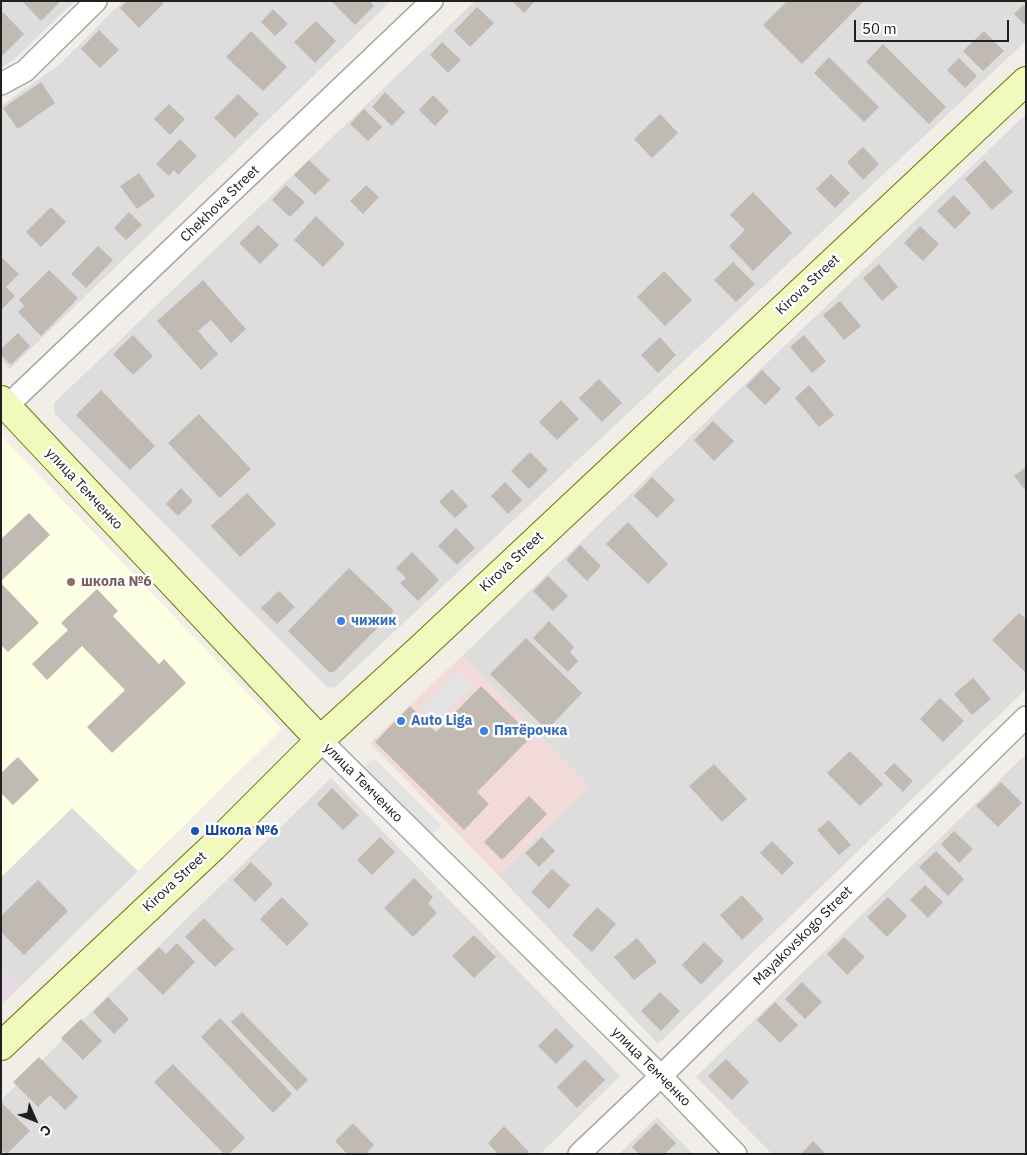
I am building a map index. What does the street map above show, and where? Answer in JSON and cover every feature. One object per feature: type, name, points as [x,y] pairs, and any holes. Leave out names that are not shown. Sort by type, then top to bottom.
[{"type":"main road","name":"Kirova Street","points":[[1,1046],[213,846],[320,740],[420,649],[1026,81]]},
{"type":"main road","name":"улица Темченко","points":[[4,403],[320,740]]},
{"type":"street","points":[[1,84],[24,71],[96,1]]},
{"type":"street","name":"Chekhova Street","points":[[4,403],[432,1]]},
{"type":"street","name":"Mayakovskogo Street","points":[[580,1154],[1026,717]]},
{"type":"street","name":"улица Темченко","points":[[320,740],[661,1076],[736,1154]]},
{"type":"shaded area","points":[[1,1],[75,1],[17,57],[1,68]]},
{"type":"shaded area","points":[[123,1],[391,1],[10,369],[1,360],[1,106],[60,64]]},
{"type":"shaded area","points":[[475,1],[1026,1],[1026,41],[334,688],[327,687],[55,414],[54,403]]},
{"type":"shaded area","points":[[1026,114],[1026,689],[658,1044],[498,875],[589,786],[462,656]]},
{"type":"shaded area","name":"школа №6","points":[[1,436],[282,729],[138,871],[72,808],[1,877]]},
{"type":"shaded area","points":[[462,656],[589,786],[498,875],[370,743]]},
{"type":"shaded area","points":[[458,671],[473,686],[434,724],[420,709]]},
{"type":"shaded area","points":[[1026,754],[1026,1154],[772,1154],[696,1077]]},
{"type":"shaded area","points":[[373,758],[442,825],[430,837],[361,770]]},
{"type":"shaded area","points":[[331,778],[620,1076],[540,1154],[1,1154],[1,1100]]},
{"type":"shaded area","points":[[72,808],[138,871],[20,987],[1,969],[1,877]]},
{"type":"shaded area","points":[[1,969],[20,987],[1,1005]]},
{"type":"shaded area","points":[[657,1117],[693,1154],[619,1154]]},
{"type":"building","points":[[22,1],[58,1],[59,3],[41,21]]},
{"type":"building","points":[[127,1],[162,1],[164,3],[139,28],[120,8]]},
{"type":"building","points":[[331,1],[370,1],[374,6],[355,25]]},
{"type":"building","points":[[512,1],[535,1],[524,13]]},
{"type":"building","points":[[787,1],[864,1],[802,64],[763,25]]},
{"type":"building","points":[[1023,5],[1026,7],[1026,26],[1014,14]]},
{"type":"building","points":[[477,7],[494,23],[470,47],[454,31]]},
{"type":"building","points":[[273,9],[288,24],[275,36],[261,22]]},
{"type":"building","points":[[3,12],[24,34],[1,57],[1,13]]},
{"type":"building","points":[[316,21],[336,41],[315,63],[294,42]]},
{"type":"building","points":[[99,30],[119,50],[100,68],[81,49]]},
{"type":"building","points":[[251,31],[287,67],[263,91],[226,57]]},
{"type":"building","points":[[984,31],[1004,51],[983,71],[963,51]]},
{"type":"building","points":[[442,42],[461,60],[448,73],[430,55]]},
{"type":"building","points":[[883,44],[946,107],[929,124],[866,62]]},
{"type":"building","points":[[829,57],[879,107],[864,122],[814,73]]},
{"type":"building","points":[[959,58],[977,76],[965,88],[947,70]]},
{"type":"building","points":[[41,82],[55,103],[18,129],[3,108]]},
{"type":"building","points":[[385,92],[405,112],[392,126],[372,107]]},
{"type":"building","points":[[238,94],[259,114],[235,138],[214,118]]},
{"type":"building","points":[[433,95],[449,111],[435,126],[419,110]]},
{"type":"building","points":[[169,104],[185,119],[170,135],[154,119]]},
{"type":"building","points":[[364,109],[382,127],[368,141],[350,124]]},
{"type":"building","points":[[660,114],[678,133],[652,158],[634,139]]},
{"type":"building","points":[[180,139],[197,156],[178,175],[174,170],[169,176],[156,164]]},
{"type":"building","points":[[863,147],[879,164],[863,180],[847,162]]},
{"type":"building","points":[[309,160],[330,180],[315,195],[294,175]]},
{"type":"building","points":[[985,160],[1013,192],[992,210],[965,179]]},
{"type":"building","points":[[139,173],[155,196],[137,209],[120,186]]},
{"type":"building","points":[[831,174],[850,193],[835,208],[816,189]]},
{"type":"building","points":[[286,185],[305,202],[290,217],[272,200]]},
{"type":"building","points":[[366,185],[379,197],[363,214],[350,201]]},
{"type":"building","points":[[753,192],[792,233],[753,271],[729,246],[745,230],[730,215]]},
{"type":"building","points":[[954,195],[971,213],[955,229],[937,211]]},
{"type":"building","points":[[51,207],[66,222],[41,247],[26,232]]},
{"type":"building","points":[[129,212],[142,225],[126,240],[114,228]]},
{"type":"building","points":[[316,216],[345,244],[323,267],[294,240]]},
{"type":"building","points":[[258,225],[279,245],[260,264],[239,243]]},
{"type":"building","points":[[920,226],[939,244],[923,261],[904,243]]},
{"type":"building","points":[[98,246],[113,260],[86,288],[71,274]]},
{"type":"building","points":[[1,257],[19,274],[6,287],[15,296],[1,310]]},
{"type":"building","points":[[733,262],[755,284],[736,302],[714,280]]},
{"type":"building","points":[[879,264],[898,287],[882,301],[863,278]]},
{"type":"building","points":[[49,270],[78,298],[41,336],[18,312],[24,306],[19,300]]},
{"type":"building","points":[[664,271],[692,300],[665,326],[637,297]]},
{"type":"building","points":[[203,280],[246,329],[231,343],[211,320],[198,331],[218,354],[201,370],[157,321]]},
{"type":"building","points":[[840,301],[861,326],[844,340],[823,315]]},
{"type":"building","points":[[18,333],[30,346],[11,365],[1,355],[1,349]]},
{"type":"building","points":[[133,335],[153,356],[133,375],[113,354]]},
{"type":"building","points":[[804,335],[826,361],[812,373],[790,347]]},
{"type":"building","points":[[660,337],[676,355],[658,373],[641,355]]},
{"type":"building","points":[[762,370],[781,389],[765,405],[746,386]]},
{"type":"building","points":[[599,379],[622,403],[602,422],[579,398]]},
{"type":"building","points":[[809,385],[834,415],[819,427],[795,398]]},
{"type":"building","points":[[101,390],[155,446],[130,470],[76,415]]},
{"type":"building","points":[[561,400],[579,419],[557,440],[539,422]]},
{"type":"building","points":[[199,414],[251,469],[220,498],[168,443]]},
{"type":"building","points":[[713,421],[734,441],[714,461],[694,440]]},
{"type":"building","points":[[530,452],[548,470],[529,489],[511,471]]},
{"type":"building","points":[[1026,467],[1026,491],[1014,476]]},
{"type":"building","points":[[652,477],[675,500],[657,518],[634,496]]},
{"type":"building","points":[[505,482],[522,500],[508,514],[491,496]]},
{"type":"building","points":[[181,488],[193,501],[178,516],[166,504]]},
{"type":"building","points":[[452,489],[468,506],[455,518],[439,502]]},
{"type":"building","points":[[247,493],[276,524],[240,557],[211,526]]},
{"type":"building","points":[[29,513],[50,535],[1,581],[1,539]]},
{"type":"building","points":[[628,522],[668,564],[648,584],[606,544]]},
{"type":"building","points":[[456,528],[475,548],[457,565],[438,546]]},
{"type":"building","points":[[580,545],[601,566],[587,581],[566,560]]},
{"type":"building","points":[[412,552],[439,580],[418,601],[400,583],[406,578],[396,568]]},
{"type":"building","name":"чижик","points":[[349,568],[394,611],[334,672],[329,672],[288,631]]},
{"type":"building","points":[[548,576],[568,596],[553,611],[533,591]]},
{"type":"building","points":[[1,583],[39,623],[8,652],[1,645]]},
{"type":"building","points":[[97,589],[118,611],[113,616],[159,664],[164,659],[186,683],[112,753],[87,727],[125,690],[82,646],[47,680],[32,664],[68,630],[61,623]]},
{"type":"building","points":[[279,591],[295,607],[277,624],[261,608]]},
{"type":"building","points":[[1019,613],[1026,619],[1026,673],[992,640]]},
{"type":"building","points":[[549,621],[574,647],[570,652],[578,661],[568,672],[533,638]]},
{"type":"building","points":[[526,638],[582,693],[547,730],[490,674]]},
{"type":"building","points":[[973,678],[991,699],[972,715],[954,694]]},
{"type":"building","points":[[481,686],[532,736],[477,792],[489,804],[464,830],[375,742],[410,706],[436,732]]},
{"type":"building","points":[[940,698],[964,721],[943,742],[920,719]]},
{"type":"building","points":[[850,751],[883,784],[860,806],[827,773]]},
{"type":"building","points":[[18,757],[39,780],[13,805],[1,793],[1,773]]},
{"type":"building","points":[[894,763],[913,781],[903,792],[884,773]]},
{"type":"building","points":[[714,764],[747,799],[722,822],[689,786]]},
{"type":"building","points":[[1001,782],[1022,803],[998,827],[976,806]]},
{"type":"building","points":[[332,788],[359,815],[343,830],[317,804]]},
{"type":"building","points":[[529,796],[547,814],[502,860],[484,842]]},
{"type":"building","points":[[829,820],[851,845],[839,855],[817,830]]},
{"type":"building","points":[[954,831],[973,849],[959,863],[941,844]]},
{"type":"building","points":[[380,837],[395,852],[372,875],[357,860]]},
{"type":"building","points":[[542,837],[555,851],[539,867],[525,853]]},
{"type":"building","points":[[772,841],[794,863],[782,875],[760,853]]},
{"type":"building","points":[[936,851],[964,879],[948,896],[919,867]]},
{"type":"building","points":[[251,862],[273,884],[255,902],[233,880]]},
{"type":"building","points":[[552,869],[570,885],[549,909],[531,892]]},
{"type":"building","points":[[414,878],[433,897],[428,903],[437,913],[413,937],[384,908]]},
{"type":"building","points":[[38,880],[68,911],[24,955],[1,932],[1,916]]},
{"type":"building","points":[[925,885],[943,902],[928,918],[910,900]]},
{"type":"building","points":[[742,895],[764,919],[742,940],[720,915]]},
{"type":"building","points":[[282,897],[309,924],[287,946],[260,919]]},
{"type":"building","points":[[888,897],[907,916],[887,937],[867,917]]},
{"type":"building","points":[[597,907],[616,924],[592,952],[572,935]]},
{"type":"building","points":[[204,918],[234,949],[215,967],[185,937]]},
{"type":"building","points":[[474,935],[496,957],[474,978],[452,956]]},
{"type":"building","points":[[844,937],[865,957],[847,975],[827,954]]},
{"type":"building","points":[[637,938],[657,962],[634,980],[614,957]]},
{"type":"building","points":[[704,942],[724,961],[701,985],[682,965]]},
{"type":"building","points":[[177,943],[195,962],[163,995],[137,969],[159,947],[166,954]]},
{"type":"building","points":[[802,982],[822,1002],[805,1019],[785,999]]},
{"type":"building","points":[[660,992],[680,1011],[661,1031],[641,1011]]},
{"type":"building","points":[[108,997],[129,1019],[114,1034],[93,1012]]},
{"type":"building","points":[[775,1002],[798,1025],[780,1043],[757,1020]]},
{"type":"building","points":[[242,1012],[308,1080],[297,1091],[231,1022]]},
{"type":"building","points":[[220,1018],[292,1094],[273,1113],[201,1037]]},
{"type":"building","points":[[81,1019],[102,1041],[83,1060],[61,1038]]},
{"type":"building","points":[[556,1028],[574,1046],[556,1064],[538,1046]]},
{"type":"building","points":[[39,1057],[78,1097],[65,1110],[50,1095],[38,1107],[13,1082]]},
{"type":"building","points":[[585,1059],[605,1080],[577,1108],[557,1087]]},
{"type":"building","points":[[726,1059],[749,1082],[732,1100],[708,1076]]},
{"type":"building","points":[[173,1064],[245,1138],[229,1154],[224,1154],[154,1082]]},
{"type":"building","points":[[1,1102],[30,1131],[7,1154],[1,1150]]},
{"type":"building","points":[[353,1123],[374,1145],[366,1154],[347,1154],[335,1141]]},
{"type":"building","points":[[656,1123],[676,1143],[665,1154],[639,1154],[632,1147]]},
{"type":"building","points":[[504,1126],[529,1152],[527,1154],[498,1154],[488,1143]]},
{"type":"building","points":[[813,1141],[826,1154],[801,1154]]},
{"type":"place","name":"школа №6","points":[[71,582]]},
{"type":"place","name":"чижик","points":[[341,621]]},
{"type":"place","name":"Auto Liga","points":[[401,721]]},
{"type":"place","name":"Пятёрочка","points":[[484,731]]},
{"type":"place","name":"Школа №6","points":[[195,831]]}]
